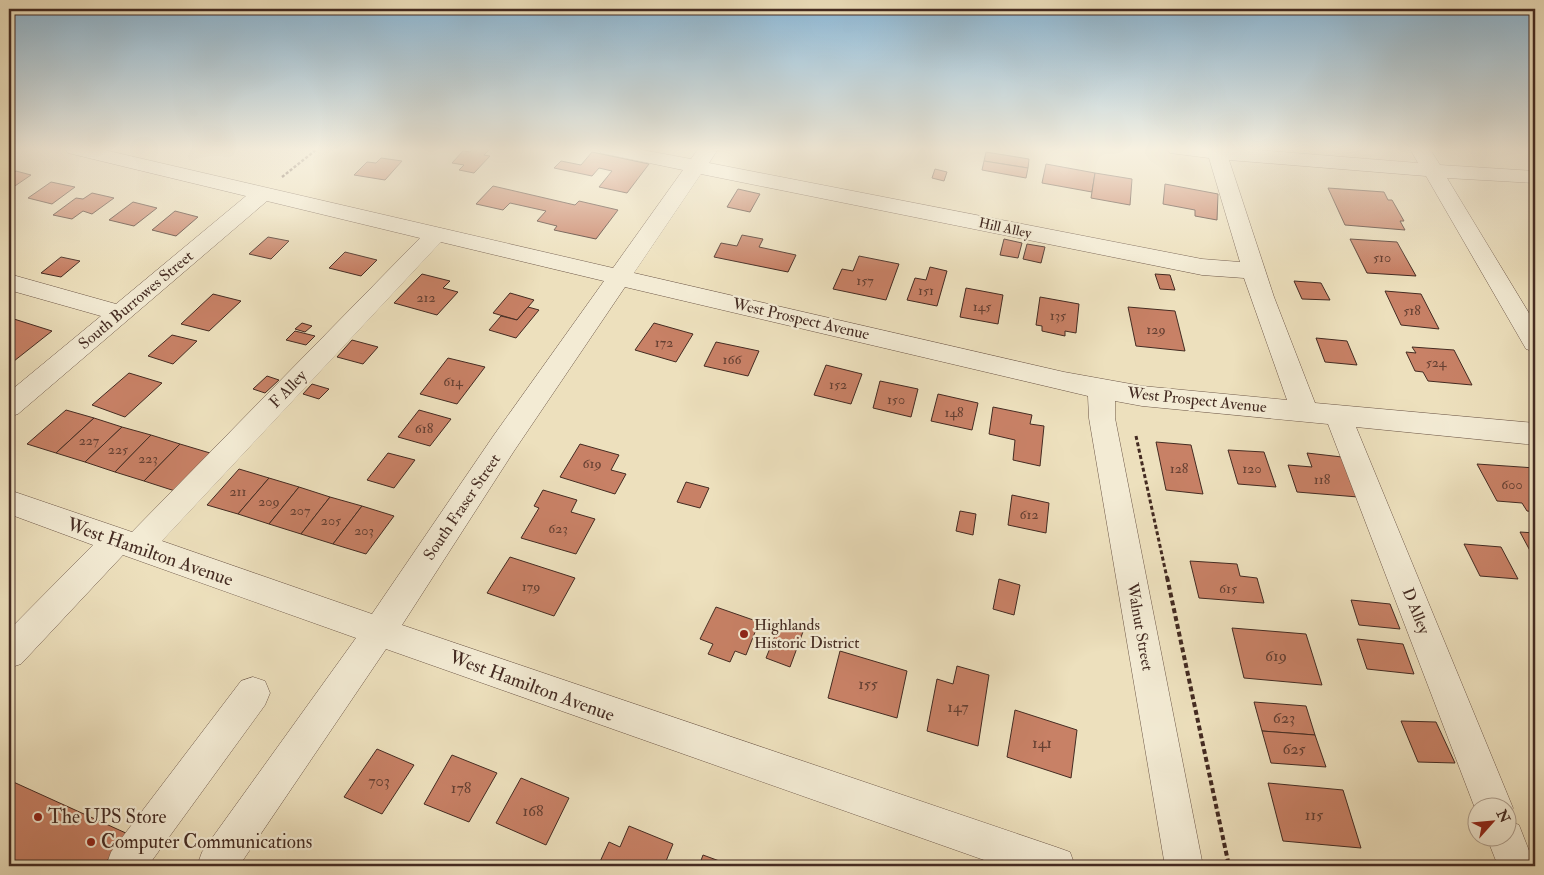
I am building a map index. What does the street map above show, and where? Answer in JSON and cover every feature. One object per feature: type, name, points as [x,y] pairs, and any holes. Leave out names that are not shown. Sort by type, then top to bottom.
[{"type":"street","name":"South Burrowes Street","points":[[9,407],[268,190]]},
{"type":"street","name":"West Prospect Avenue","points":[[281,190],[437,233],[1064,382],[1142,396],[1535,434]]},
{"type":"street","name":"South Fraser Street","points":[[216,866],[379,632],[679,190]]},
{"type":"street","name":"Hill Alley","points":[[851,190],[1202,267],[1254,272]]},
{"type":"street","points":[[1228,190],[1254,272],[1305,412]]},
{"type":"street","points":[[1445,190],[1535,343]]},
{"type":"street","name":"F Alley","points":[[9,653],[128,542],[437,233]]},
{"type":"street","points":[[9,282],[121,314]]},
{"type":"street","name":"Walnut Street","points":[[1101,388],[1102,418],[1184,866]]},
{"type":"street","name":"D Alley","points":[[1338,415],[1490,798]]},
{"type":"street","name":"West Hamilton Avenue","points":[[9,502],[128,542],[600,711],[1056,866]]},
{"type":"street","points":[[125,866],[253,693]]},
{"type":"street","points":[[1510,848],[1517,866]]},
{"type":"path","points":[[1135,432],[1229,866]]},
{"type":"building","points":[[40,190],[71,190],[52,204],[28,198]]},
{"type":"building","points":[[489,190],[510,190],[575,205],[579,201],[618,210],[596,239],[554,230],[557,226],[537,221],[546,211],[510,203],[503,210],[476,204]]},
{"type":"building","points":[[612,190],[629,190],[627,193]]},
{"type":"building","points":[[737,190],[760,194],[750,212],[727,207]]},
{"type":"building","points":[[1092,190],[1131,190],[1130,205],[1091,198]]},
{"type":"building","points":[[1164,190],[1196,190],[1218,194],[1217,220],[1195,216],[1195,210],[1163,204]]},
{"type":"building","points":[[1329,190],[1384,192],[1388,200],[1392,200],[1404,221],[1400,221],[1405,230],[1345,225]]},
{"type":"building","points":[[92,193],[114,198],[92,214],[83,211],[72,219],[53,215],[76,198],[83,199]]},
{"type":"building","points":[[133,202],[157,208],[134,226],[109,220]]},
{"type":"building","points":[[175,211],[198,217],[176,236],[152,230]]},
{"type":"building","points":[[742,235],[763,239],[759,247],[796,255],[788,272],[714,257],[721,243],[737,246]]},
{"type":"building","points":[[268,237],[289,241],[271,259],[249,254]]},
{"type":"building","points":[[1004,239],[1022,243],[1018,258],[1000,255]]},
{"type":"building","points":[[1350,239],[1397,242],[1416,276],[1367,273]]},
{"type":"building","points":[[1027,244],[1045,247],[1041,263],[1023,259]]},
{"type":"building","points":[[345,252],[377,260],[361,276],[329,268]]},
{"type":"building","points":[[859,256],[899,264],[886,300],[833,289],[842,269],[853,271]]},
{"type":"building","points":[[61,257],[80,261],[61,277],[41,273]]},
{"type":"building","points":[[930,267],[947,271],[937,306],[907,300],[915,278],[926,280]]},
{"type":"building","points":[[422,274],[450,281],[443,288],[458,292],[437,315],[394,303]]},
{"type":"building","points":[[1155,274],[1170,275],[1175,290],[1160,289]]},
{"type":"building","points":[[1294,281],[1321,283],[1330,300],[1302,299]]},
{"type":"building","points":[[966,288],[1003,295],[998,324],[960,317]]},
{"type":"building","points":[[1385,291],[1421,294],[1439,329],[1401,325]]},
{"type":"building","points":[[510,293],[534,300],[517,320],[493,313]]},
{"type":"building","points":[[213,294],[241,301],[209,331],[181,324]]},
{"type":"building","points":[[1040,297],[1079,304],[1076,333],[1065,331],[1065,336],[1042,331],[1042,326],[1036,325]]},
{"type":"building","points":[[528,307],[539,310],[516,338],[489,330],[501,316],[517,320]]},
{"type":"building","points":[[1128,307],[1175,311],[1185,351],[1136,346]]},
{"type":"building","points":[[14,319],[52,331],[9,365],[9,323]]},
{"type":"building","points":[[302,323],[312,326],[305,332],[295,329]]},
{"type":"building","points":[[654,323],[693,334],[676,362],[635,350]]},
{"type":"building","points":[[295,331],[315,336],[306,345],[286,340]]},
{"type":"building","points":[[172,335],[197,341],[173,364],[148,356]]},
{"type":"building","points":[[1316,338],[1347,341],[1357,365],[1325,362]]},
{"type":"building","points":[[352,340],[378,347],[363,364],[337,357]]},
{"type":"building","points":[[716,342],[759,351],[748,376],[704,366]]},
{"type":"building","points":[[1412,347],[1454,350],[1472,385],[1428,381],[1423,372],[1415,371],[1406,352],[1416,353]]},
{"type":"building","points":[[448,358],[485,367],[457,404],[420,394]]},
{"type":"building","points":[[826,365],[862,374],[851,404],[814,395]]},
{"type":"building","points":[[129,373],[162,383],[125,417],[92,405]]},
{"type":"building","points":[[267,376],[279,380],[265,393],[253,389]]},
{"type":"building","points":[[880,381],[918,389],[911,417],[873,408]]},
{"type":"building","points":[[312,384],[329,389],[319,399],[303,394]]},
{"type":"building","points":[[938,394],[978,403],[972,430],[931,421]]},
{"type":"building","points":[[993,407],[1032,415],[1030,424],[1044,426],[1040,466],[1013,460],[1015,440],[989,434]]},
{"type":"building","points":[[66,410],[94,418],[56,453],[27,444]]},
{"type":"building","points":[[419,410],[451,419],[430,446],[398,437]]},
{"type":"building","points":[[94,418],[122,427],[85,462],[56,453]]},
{"type":"building","points":[[122,427],[151,435],[115,472],[85,462]]},
{"type":"building","points":[[151,435],[180,444],[144,481],[115,472]]},
{"type":"building","points":[[1156,442],[1191,445],[1203,494],[1166,490]]},
{"type":"building","points":[[180,444],[210,453],[175,491],[144,481]]},
{"type":"building","points":[[580,444],[619,455],[611,470],[626,474],[615,494],[560,477]]},
{"type":"building","points":[[1228,450],[1264,452],[1276,487],[1238,484]]},
{"type":"building","points":[[388,453],[415,460],[394,488],[367,480]]},
{"type":"building","points":[[1307,453],[1342,457],[1358,497],[1297,492],[1288,465],[1312,467]]},
{"type":"building","points":[[1477,464],[1535,468],[1535,512],[1527,511],[1522,503],[1497,501]]},
{"type":"building","points":[[239,469],[269,478],[238,514],[207,505]]},
{"type":"building","points":[[269,478],[299,487],[269,524],[238,514]]},
{"type":"building","points":[[686,482],[709,488],[700,508],[677,502]]},
{"type":"building","points":[[299,487],[330,497],[301,534],[269,524]]},
{"type":"building","points":[[543,490],[577,500],[571,512],[595,519],[576,554],[521,538],[539,508],[534,506]]},
{"type":"building","points":[[1012,495],[1049,503],[1046,533],[1008,525]]},
{"type":"building","points":[[330,497],[362,506],[333,544],[301,534]]},
{"type":"building","points":[[362,506],[394,516],[366,554],[333,544]]},
{"type":"building","points":[[960,511],[976,514],[973,535],[956,531]]},
{"type":"building","points":[[1520,532],[1535,533],[1535,560]]},
{"type":"building","points":[[1464,544],[1501,547],[1518,579],[1480,576]]},
{"type":"building","points":[[510,557],[575,578],[554,616],[487,593]]},
{"type":"building","points":[[1190,561],[1237,564],[1240,576],[1257,578],[1264,603],[1199,598]]},
{"type":"building","points":[[999,579],[1020,585],[1014,615],[993,609]]},
{"type":"building","points":[[1351,600],[1390,604],[1400,629],[1359,625]]},
{"type":"building","points":[[716,607],[759,622],[746,655],[735,651],[730,662],[708,654],[713,644],[700,639]]},
{"type":"building","points":[[781,621],[804,629],[790,667],[766,658]]},
{"type":"building","points":[[1232,628],[1306,634],[1322,685],[1244,678]]},
{"type":"building","points":[[1357,639],[1403,644],[1414,674],[1367,669]]},
{"type":"building","points":[[840,651],[907,671],[897,718],[828,698]]},
{"type":"building","points":[[957,666],[989,675],[978,746],[927,731],[937,679],[953,684]]},
{"type":"building","points":[[1254,702],[1306,706],[1315,735],[1262,731]]},
{"type":"building","points":[[1015,710],[1077,730],[1071,778],[1007,757]]},
{"type":"building","points":[[1401,721],[1436,722],[1455,763],[1418,762]]},
{"type":"building","points":[[1262,731],[1315,735],[1326,767],[1271,763]]},
{"type":"building","points":[[377,749],[414,765],[382,814],[344,797]]},
{"type":"building","points":[[452,755],[497,773],[469,822],[424,804]]},
{"type":"building","points":[[521,778],[569,798],[546,845],[496,823]]},
{"type":"building","points":[[9,780],[128,834],[103,866],[9,866]]},
{"type":"building","points":[[1268,783],[1343,790],[1361,848],[1283,841]]},
{"type":"building","points":[[629,826],[673,844],[664,866],[598,866],[609,842],[620,847]]},
{"type":"building","points":[[703,855],[733,866],[699,866]]},
{"type":"place","name":"Highlands Historic District","points":[[744,634]]},
{"type":"place","name":"The UPS Store","points":[[38,817]]},
{"type":"place","name":"Computer Communications","points":[[91,842]]}]
